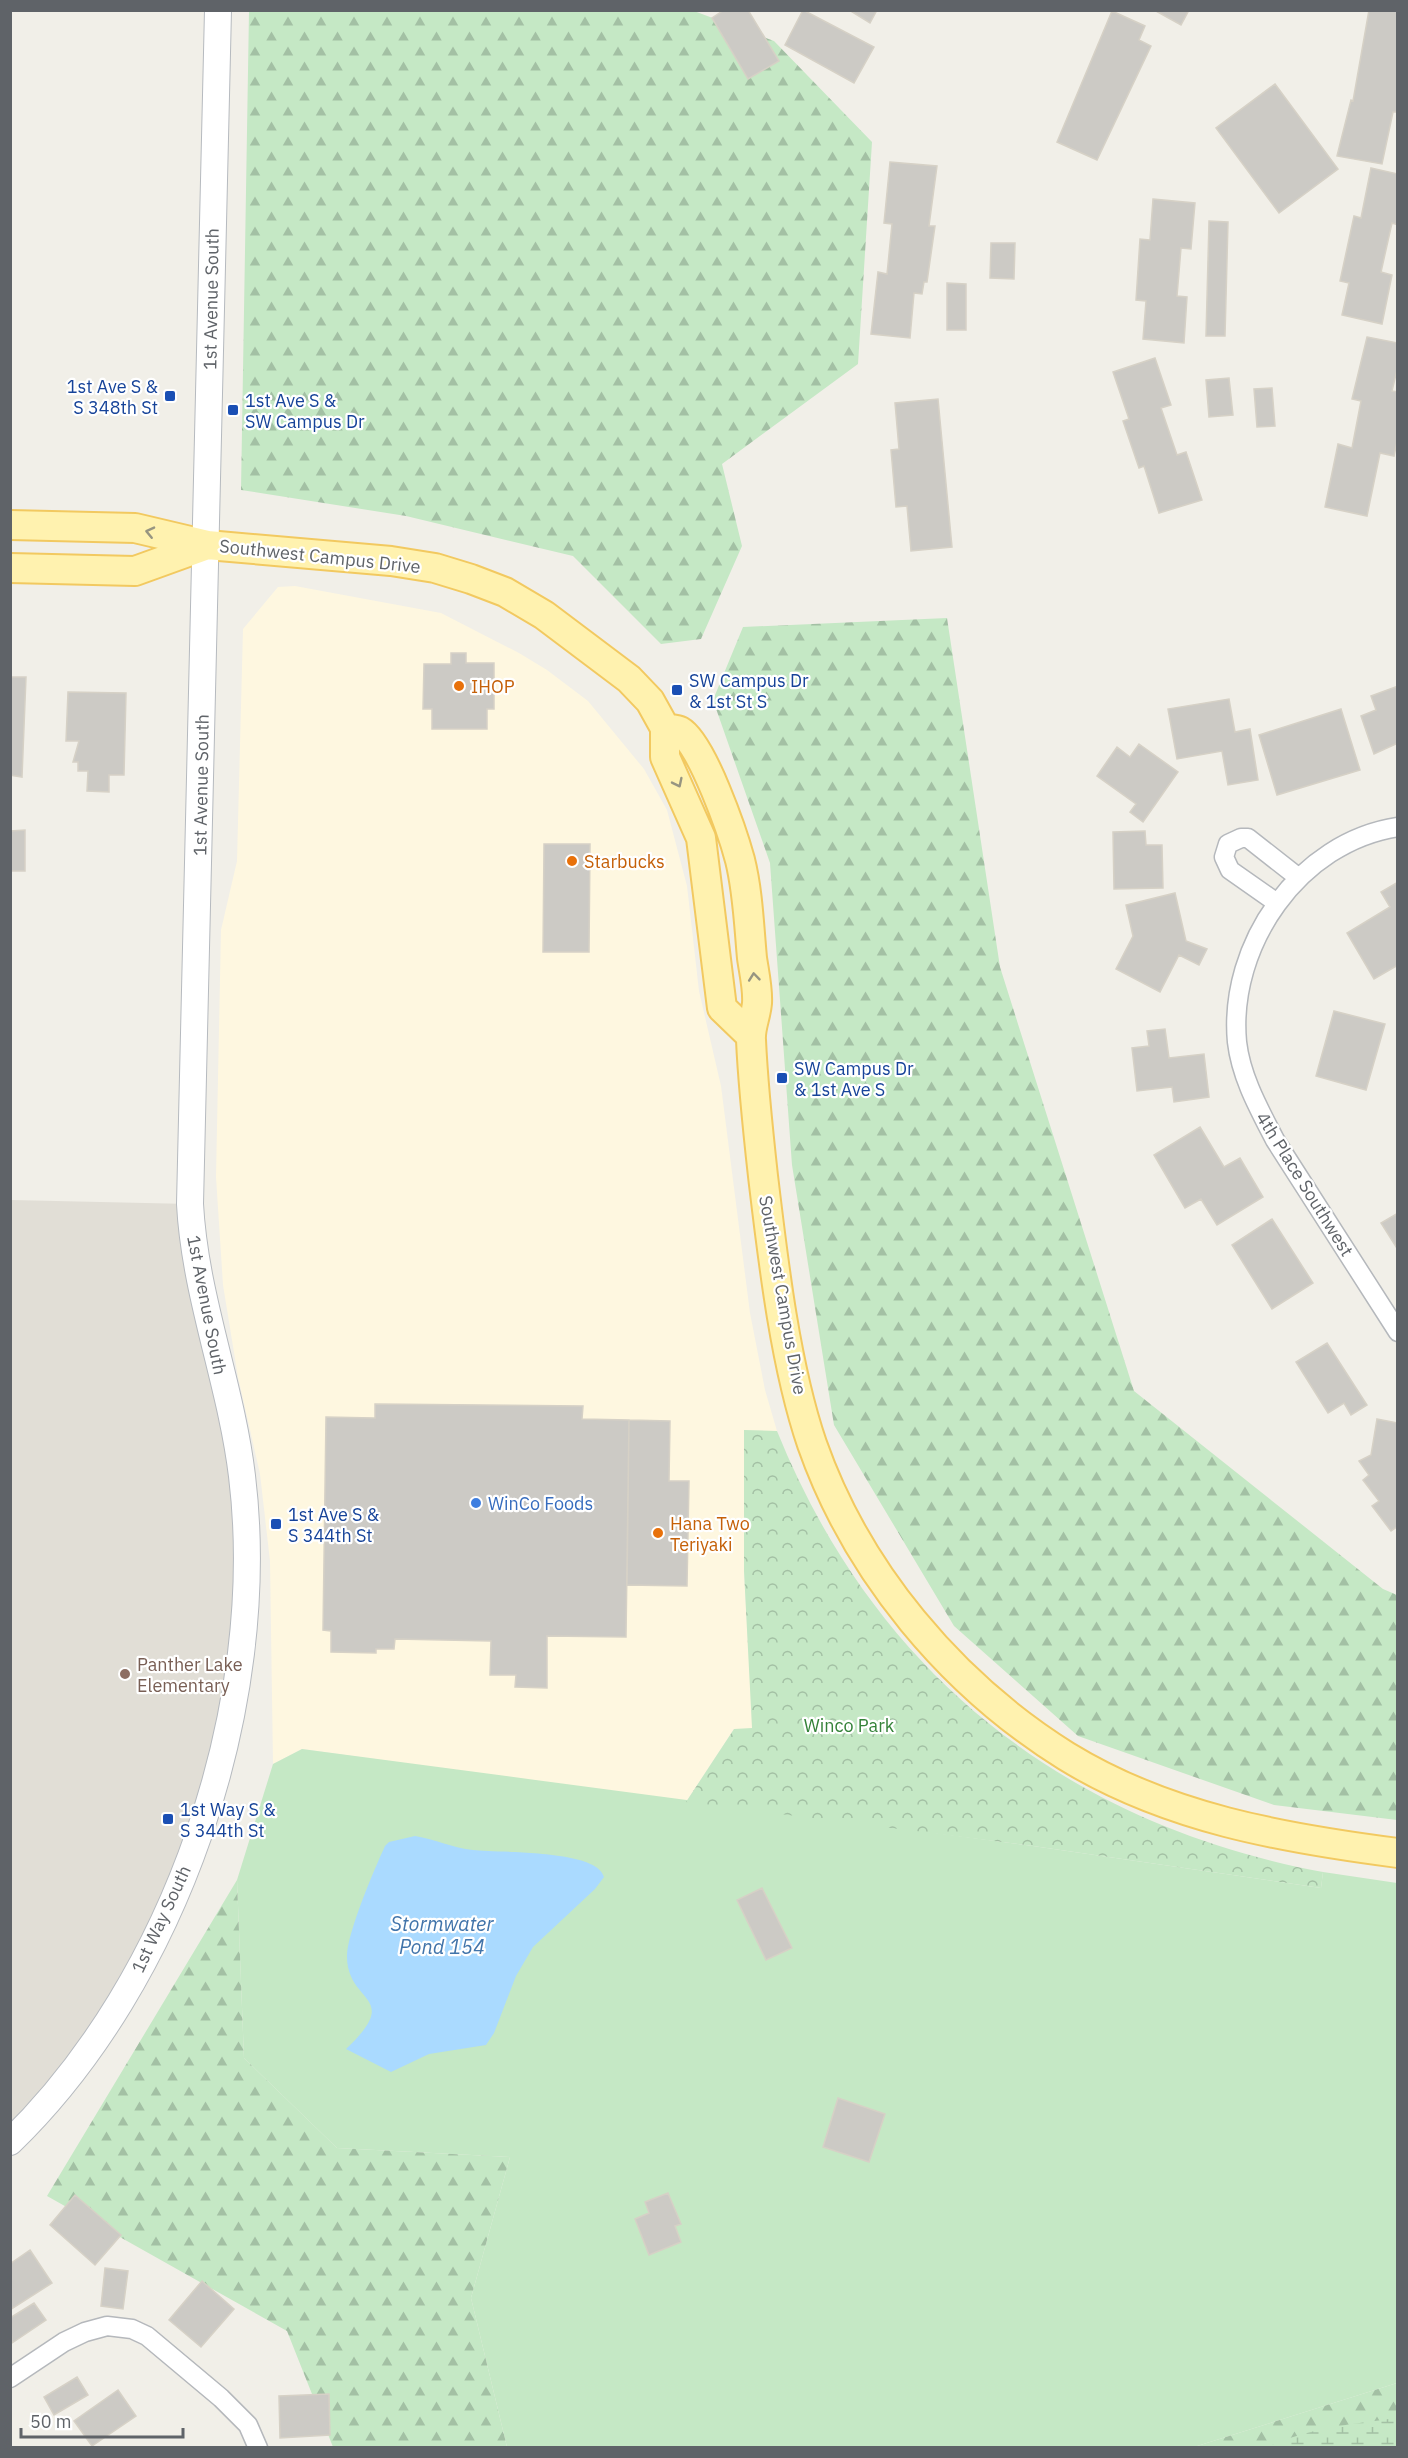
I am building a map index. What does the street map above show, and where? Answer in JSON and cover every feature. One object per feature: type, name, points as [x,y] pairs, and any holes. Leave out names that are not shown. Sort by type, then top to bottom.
[{"type":"main road","name":"1st Avenue South","points":[[218,10],[191,1213],[196,1268],[237,1438],[245,1507],[247,1553]]},
{"type":"main road","name":"Southwest Campus Drive","points":[[10,525],[135,528],[207,545],[391,561],[435,568],[505,592],[544,615],[608,662],[650,701],[665,728],[684,734],[702,760],[723,809],[741,862],[757,1002],[750,1035],[763,1175],[776,1272],[793,1371],[811,1442],[834,1497],[882,1582],[908,1615],[956,1667],[1004,1710],[1064,1754],[1116,1784],[1167,1806],[1265,1833],[1398,1853]]},
{"type":"main road","points":[[10,568],[135,571],[207,545]]},
{"type":"main road","name":"1st Way South","points":[[10,2142],[64,2084],[122,2000],[146,1957],[200,1831],[218,1778],[237,1691],[247,1553]]},
{"type":"street","name":"4th Place Southwest","points":[[1396,1327],[1275,1140],[1252,1095],[1242,1066],[1236,1029],[1241,982],[1256,939],[1280,898],[1299,878],[1337,849],[1361,837],[1398,826]]},
{"type":"street","points":[[1280,898],[1230,870],[1224,857],[1228,844],[1241,838],[1248,838],[1299,878]]},
{"type":"street","points":[[10,2378],[75,2336],[98,2327],[116,2326],[132,2329],[147,2336],[221,2398],[248,2425],[258,2448]]},
{"type":"shaded area","points":[[295,586],[441,613],[519,653],[547,670],[588,701],[644,769],[667,810],[687,886],[699,991],[721,1086],[750,1313],[765,1390],[777,1431],[744,1431],[744,1571],[753,1729],[734,1729],[686,1802],[302,1749],[273,1764],[270,1561],[260,1474],[238,1377],[223,1285],[216,1177],[221,930],[237,861],[243,629],[278,587]]},
{"type":"shaded area","name":"Panther Lake Elementary","points":[[11,1200],[190,1204],[237,1439],[240,1656],[164,1917],[11,2142]]},
{"type":"green space","points":[[249,11],[694,11],[774,41],[872,142],[858,364],[722,464],[742,546],[701,639],[661,644],[573,556],[406,516],[241,490]]},
{"type":"green space","points":[[947,618],[1000,967],[1134,1391],[1383,1589],[1397,1595],[1397,1820],[1274,1805],[1078,1736],[954,1626],[834,1425],[792,1165],[770,863],[713,700],[743,627]]},
{"type":"green space","name":"Winco Park","points":[[744,1430],[777,1431],[818,1518],[868,1596],[925,1665],[990,1725],[1063,1775],[1143,1817],[1230,1849],[1323,1872],[1321,1888],[1033,1846],[686,1802],[734,1729],[752,1728],[744,1571]]},
{"type":"green space","points":[[302,1749],[1033,1846],[1321,1888],[1323,1872],[1397,1883],[1397,2383],[1194,2447],[507,2447],[471,2298],[510,2157],[337,2148],[244,2058],[237,1880],[273,1764]]},
{"type":"green space","points":[[237,1880],[244,2058],[337,2148],[510,2157],[471,2298],[507,2447],[333,2447],[287,2331],[47,2196]]},
{"type":"green space","points":[[1397,2383],[1397,2447],[1194,2447]]},
{"type":"green space","points":[[1397,2418],[1397,2447],[1267,2447],[1315,2431]]},
{"type":"water","name":"Stormwater Pond 154","points":[[415,1836],[473,1850],[566,1857],[584,1861],[597,1868],[604,1877],[595,1889],[533,1947],[516,1976],[494,2033],[486,2045],[429,2054],[391,2072],[346,2049],[363,2031],[372,2008],[349,1971],[348,1944],[368,1885],[385,1846],[389,1842]]},
{"type":"building","points":[[724,10],[748,10],[779,61],[748,79],[712,18]]},
{"type":"building","points":[[803,10],[874,47],[854,83],[785,45]]},
{"type":"building","points":[[849,10],[877,10],[870,23]]},
{"type":"building","points":[[1154,10],[1189,10],[1181,25]]},
{"type":"building","points":[[1369,10],[1398,10],[1398,112],[1393,112],[1382,164],[1337,156],[1351,100],[1353,101]]},
{"type":"building","points":[[1112,11],[1145,26],[1139,40],[1151,46],[1097,160],[1057,142]]},
{"type":"building","points":[[1275,84],[1338,169],[1279,213],[1216,128]]},
{"type":"building","points":[[890,162],[937,166],[929,226],[935,226],[927,282],[924,282],[922,294],[914,293],[910,338],[871,334],[878,272],[887,274],[892,224],[884,223]]},
{"type":"building","points":[[1371,168],[1398,174],[1398,225],[1392,223],[1381,272],[1392,275],[1382,324],[1342,315],[1349,283],[1340,281],[1354,216],[1361,218]]},
{"type":"building","points":[[1153,199],[1195,203],[1191,249],[1181,248],[1177,296],[1187,297],[1184,343],[1143,339],[1146,301],[1136,300],[1140,239],[1150,240]]},
{"type":"building","points":[[1209,221],[1228,222],[1225,336],[1206,336]]},
{"type":"building","points":[[991,243],[1015,243],[1014,279],[990,278]]},
{"type":"building","points":[[947,283],[966,284],[966,330],[947,330]]},
{"type":"building","points":[[1367,337],[1398,343],[1398,366],[1392,391],[1398,392],[1398,437],[1394,456],[1380,453],[1367,516],[1325,507],[1338,444],[1352,448],[1361,401],[1352,399]]},
{"type":"building","points":[[1155,358],[1171,405],[1161,408],[1177,455],[1186,452],[1202,500],[1159,513],[1144,466],[1139,468],[1123,421],[1129,419],[1113,372]]},
{"type":"building","points":[[1229,378],[1233,415],[1209,417],[1206,380]]},
{"type":"building","points":[[1272,388],[1275,426],[1257,427],[1254,389]]},
{"type":"building","points":[[938,399],[952,547],[911,551],[907,506],[896,507],[891,450],[899,449],[895,403]]},
{"type":"building","name":"IHOP","points":[[451,653],[466,653],[466,663],[494,663],[494,709],[487,709],[487,729],[432,729],[432,709],[423,709],[424,664],[451,664]]},
{"type":"building","points":[[10,677],[26,677],[22,777],[10,775]]},
{"type":"building","points":[[1398,686],[1398,743],[1374,754],[1361,716],[1376,710],[1371,696]]},
{"type":"building","points":[[68,692],[126,693],[124,775],[109,775],[109,792],[87,791],[88,771],[78,771],[78,762],[73,762],[79,741],[66,741]]},
{"type":"building","points":[[1229,699],[1235,732],[1250,729],[1258,780],[1228,785],[1222,751],[1177,759],[1168,709]]},
{"type":"building","points":[[1341,709],[1360,770],[1277,795],[1259,735]]},
{"type":"building","points":[[1139,744],[1178,772],[1143,822],[1130,812],[1136,804],[1097,776],[1117,747],[1130,757]]},
{"type":"building","points":[[25,830],[25,871],[10,871],[10,831]]},
{"type":"building","points":[[1145,831],[1146,845],[1162,845],[1163,888],[1114,889],[1113,832]]},
{"type":"building","points":[[544,844],[590,844],[589,952],[543,952]]},
{"type":"building","points":[[1398,882],[1398,965],[1374,979],[1347,933],[1390,907],[1381,892]]},
{"type":"building","points":[[1175,893],[1186,941],[1207,949],[1199,965],[1179,955],[1160,992],[1116,969],[1133,936],[1126,905]]},
{"type":"building","points":[[1334,1011],[1385,1024],[1366,1090],[1316,1076]]},
{"type":"building","points":[[1165,1029],[1169,1058],[1204,1054],[1209,1097],[1174,1102],[1172,1087],[1137,1091],[1132,1048],[1149,1046],[1147,1031]]},
{"type":"building","points":[[1200,1127],[1224,1167],[1240,1158],[1263,1197],[1217,1225],[1201,1199],[1185,1208],[1154,1155]]},
{"type":"building","points":[[1398,1213],[1398,1250],[1381,1223]]},
{"type":"building","points":[[1272,1219],[1313,1283],[1272,1309],[1232,1245]]},
{"type":"building","points":[[1327,1343],[1367,1405],[1351,1415],[1344,1403],[1328,1413],[1296,1362]]},
{"type":"building","name":"WinCo Foods","points":[[375,1404],[583,1406],[582,1419],[629,1420],[626,1637],[547,1636],[547,1688],[515,1687],[516,1675],[490,1675],[491,1641],[395,1639],[394,1649],[376,1649],[376,1653],[331,1652],[331,1631],[323,1630],[326,1417],[375,1418]]},
{"type":"building","points":[[1377,1419],[1398,1423],[1398,1526],[1391,1531],[1372,1506],[1379,1501],[1363,1480],[1369,1475],[1359,1461],[1371,1455]]},
{"type":"building","name":"Hana Two Teriyaki","points":[[629,1420],[670,1421],[669,1481],[689,1481],[687,1586],[627,1585]]},
{"type":"building","points":[[762,1888],[792,1948],[766,1960],[737,1900]]},
{"type":"building","points":[[838,2098],[885,2114],[869,2162],[823,2147]]},
{"type":"building","points":[[668,2193],[681,2224],[675,2226],[681,2242],[649,2255],[635,2219],[649,2213],[645,2202]]},
{"type":"building","points":[[75,2195],[121,2235],[95,2265],[50,2225]]},
{"type":"building","points":[[30,2250],[52,2283],[10,2310],[10,2264]]},
{"type":"building","points":[[105,2268],[128,2271],[123,2309],[101,2306]]},
{"type":"building","points":[[202,2281],[234,2309],[201,2347],[169,2320]]},
{"type":"building","points":[[34,2303],[46,2320],[12,2343],[10,2318]]},
{"type":"building","points":[[77,2377],[88,2395],[54,2415],[44,2397]]},
{"type":"building","points":[[118,2390],[136,2416],[92,2446],[74,2421]]},
{"type":"building","points":[[329,2394],[330,2435],[280,2438],[279,2396]]},
{"type":"place","name":"1st Ave S & S 348th St","points":[[170,396]]},
{"type":"place","name":"1st Ave S & SW Campus Dr","points":[[233,410]]},
{"type":"place","name":"IHOP","points":[[459,686]]},
{"type":"place","name":"SW Campus Dr & 1st St S","points":[[677,690]]},
{"type":"place","name":"Starbucks","points":[[572,861]]},
{"type":"place","name":"SW Campus Dr & 1st Ave S","points":[[782,1078]]},
{"type":"place","name":"WinCo Foods","points":[[476,1503]]},
{"type":"place","name":"1st Ave S & S 344th St","points":[[276,1524]]},
{"type":"place","name":"Hana Two Teriyaki","points":[[658,1533]]},
{"type":"place","name":"Panther Lake Elementary","points":[[125,1674]]},
{"type":"place","name":"1st Way S & S 344th St","points":[[168,1819]]}]
